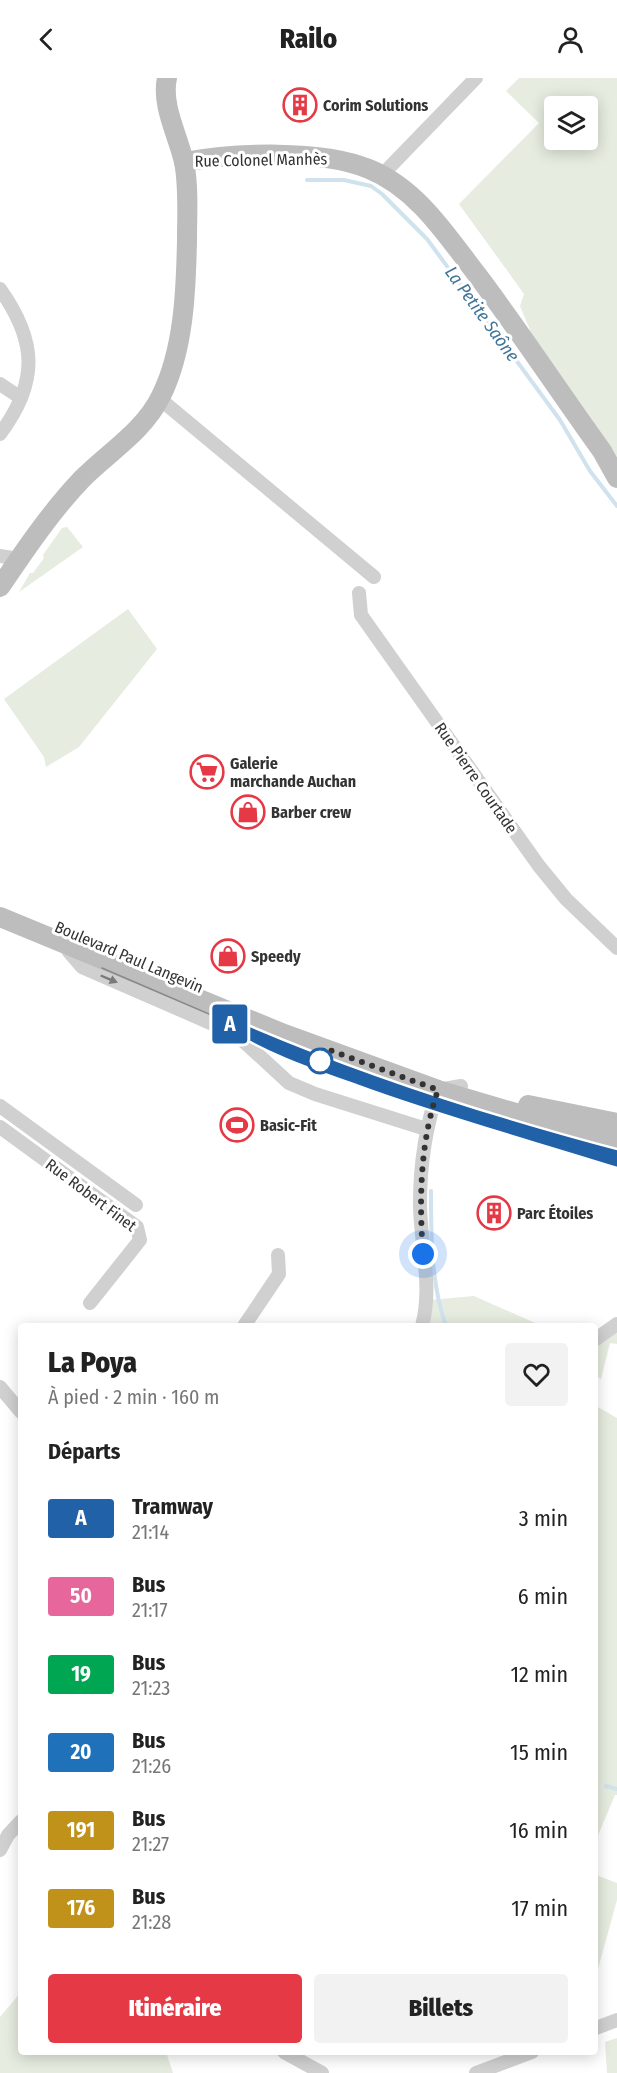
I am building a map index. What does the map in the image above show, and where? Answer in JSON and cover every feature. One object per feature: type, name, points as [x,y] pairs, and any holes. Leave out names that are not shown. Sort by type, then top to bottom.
[{"type":"main road","points":[[5,569],[83,478],[114,453],[160,399],[174,364],[186,273],[187,210],[184,162],[169,111],[167,78]]},
{"type":"main road","name":"Rue Colonel Manhès","points":[[184,162],[308,156],[338,158],[382,176],[413,198],[433,218],[495,300],[602,451],[617,478]]},
{"type":"main road","name":"Boulevard Paul Langevin","points":[[0,902],[253,1009],[461,1086],[518,1103],[617,1123]]},
{"type":"main road","name":"Boulevard Paul Langevin","points":[[0,917],[68,943],[284,1034],[438,1090],[617,1143]]},
{"type":"street","points":[[382,176],[476,78]]},
{"type":"street","points":[[0,289],[17,313],[26,335],[29,366],[16,413],[0,434]]},
{"type":"street","points":[[0,384],[21,398]]},
{"type":"street","points":[[160,399],[374,577]]},
{"type":"street","name":"Rue Pierre Courtade","points":[[359,594],[361,615],[502,816],[566,898],[617,948]]},
{"type":"street","name":"Boulevard Paul Langevin","points":[[68,943],[73,960],[82,967],[222,1028],[258,1054],[289,1083],[315,1094],[426,1129]]},
{"type":"street","name":"Boulevard Paul Langevin","points":[[438,1090],[461,1086]]},
{"type":"street","points":[[422,1323],[426,1288],[420,1203],[426,1129],[438,1090]]},
{"type":"street","name":"Rue Robert Finet","points":[[0,1106],[136,1205]]},
{"type":"street","name":"Rue Robert Finet","points":[[0,1127],[138,1227],[140,1240],[90,1303]]},
{"type":"street","points":[[246,1323],[279,1274],[278,1256]]},
{"type":"street","points":[[598,1338],[617,1324]]},
{"type":"street","points":[[0,1387],[18,1408]]},
{"type":"street","points":[[0,1822],[18,1826]]},
{"type":"street","points":[[0,1850],[18,1827]]},
{"type":"street","points":[[598,2027],[617,2020]]},
{"type":"street","points":[[290,2055],[322,2073]]},
{"type":"street","points":[[476,2073],[524,2055]]},
{"type":"shaded area","points":[[519,78],[617,78],[617,462],[541,356],[520,306],[524,294],[459,204],[539,123],[506,91]]},
{"type":"shaded area","points":[[67,527],[83,547],[19,592],[62,528]]},
{"type":"shaded area","points":[[128,609],[157,649],[79,747],[46,767],[44,757],[4,699]]},
{"type":"shaded area","points":[[474,1296],[535,1323],[427,1323],[430,1300]]},
{"type":"shaded area","points":[[617,1327],[617,1344],[610,1343],[601,1379],[598,1377],[598,1341]]},
{"type":"shaded area","points":[[598,1407],[617,1418],[617,1795],[615,1795],[598,1835]]},
{"type":"shaded area","points":[[598,1876],[617,1883],[617,1900],[598,1969]]},
{"type":"shaded area","points":[[18,1996],[18,2055],[167,2055],[173,2073],[0,2073],[0,2017]]},
{"type":"shaded area","points":[[617,2038],[617,2073],[607,2073],[605,2042]]},
{"type":"waterway","name":"La Petite Saône","points":[[307,180],[344,180],[371,186],[427,239],[560,420],[590,471],[617,506]]},
{"type":"waterway","name":"La Petite Saône","points":[[431,1191],[435,1277],[445,1323]]},
{"type":"waterway","points":[[606,1786],[617,1789]]},
{"type":"tram line","points":[[102,968],[318,1061],[442,1102],[617,1155]]},
{"type":"tram line","name":"A","points":[[617,1155],[368,1078],[229,1023],[260,1042],[316,1065],[403,1096],[617,1162]]},
{"type":"place","name":"Corim Solutions","points":[[300,105]]},
{"type":"place","name":"Galerie marchande Auchan","points":[[207,772]]},
{"type":"place","name":"Barber crew","points":[[248,812]]},
{"type":"place","name":"Speedy","points":[[228,956]]},
{"type":"place","name":"Basic-Fit","points":[[237,1125]]},
{"type":"place","name":"Parc Étoiles","points":[[494,1213]]},
{"type":"route","points":[[320,1061],[324,1048],[438,1090],[426,1129],[422,1169],[420,1203],[423,1254]]}]
